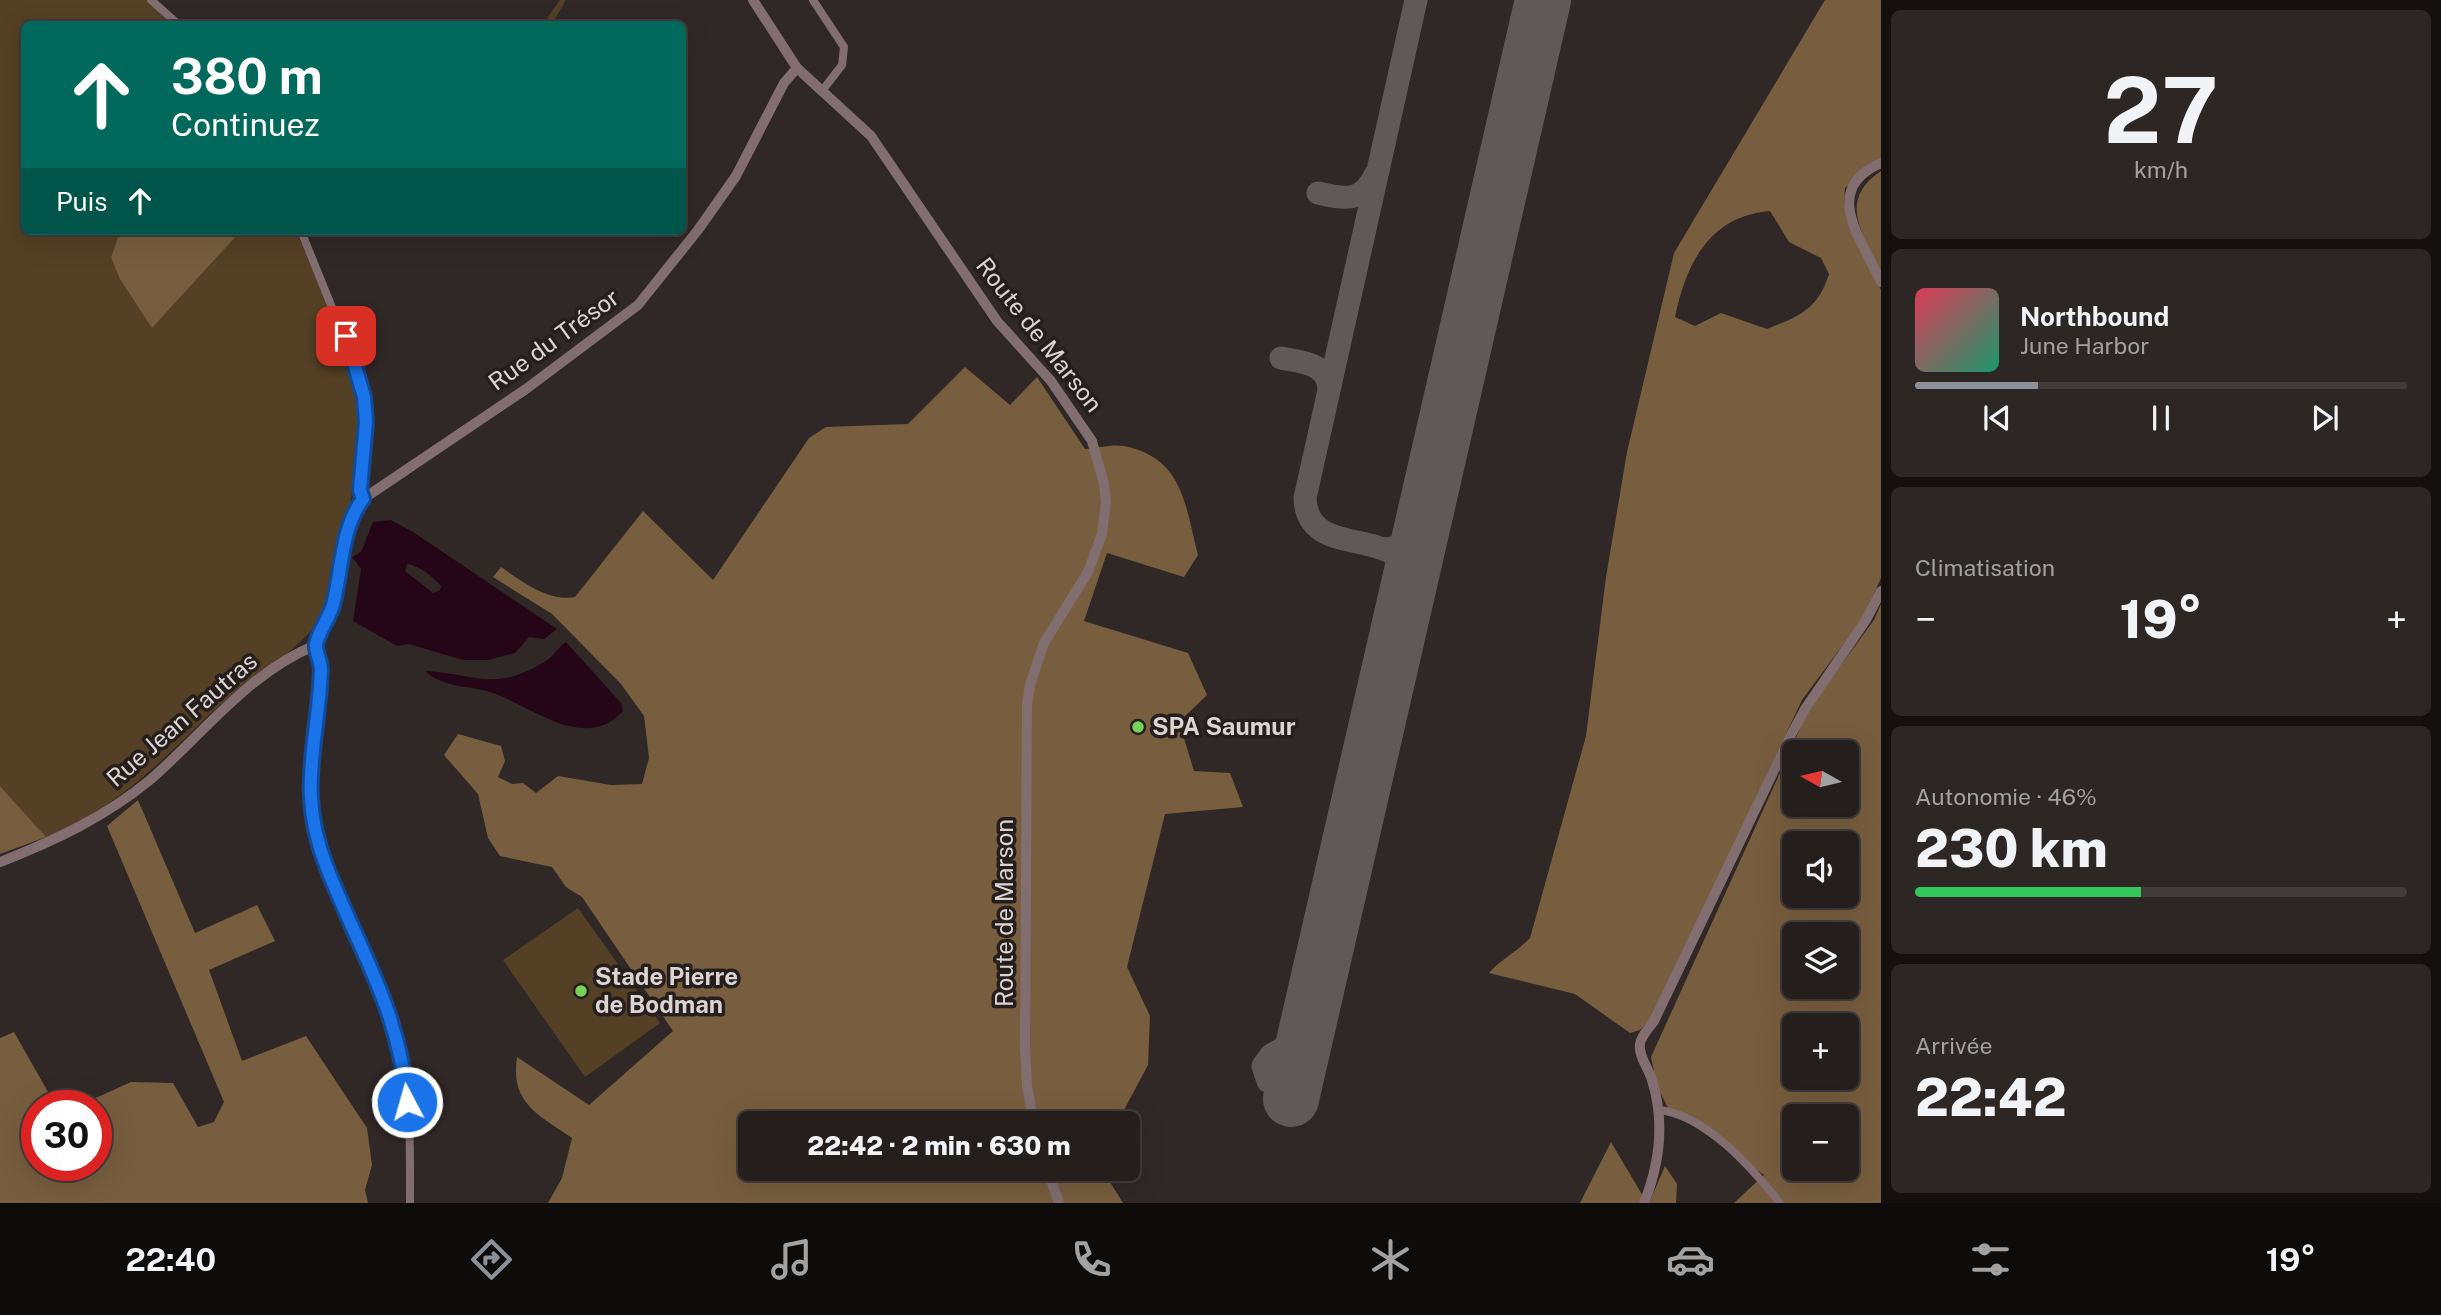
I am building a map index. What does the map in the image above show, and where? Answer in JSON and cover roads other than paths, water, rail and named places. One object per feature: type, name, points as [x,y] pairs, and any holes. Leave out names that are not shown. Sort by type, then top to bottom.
[{"type":"street","points":[[151,0],[175,21]]},
{"type":"street","name":"Route de Marson","points":[[753,0],[797,68],[871,136],[997,321],[1051,381],[1079,420],[1101,467],[1106,502],[1097,555],[1044,643],[1030,685],[1027,704],[1025,1049],[1032,1111]]},
{"type":"street","points":[[813,0],[844,47],[842,65],[822,91]]},
{"type":"street","name":"Rue du Trésor","points":[[363,499],[526,389],[638,305],[698,230],[736,176],[783,83],[797,68]]},
{"type":"street","points":[[1881,163],[1862,173],[1852,184],[1847,203],[1881,282]]},
{"type":"street","points":[[304,235],[359,374],[366,422],[360,480],[363,499],[350,523],[332,606],[316,645],[321,667],[309,768],[312,812],[326,868],[367,953],[394,1024],[405,1077],[410,1203]]},
{"type":"street","points":[[1644,1203],[1657,1162],[1659,1110],[1650,1071],[1641,1055],[1642,1037],[1654,1021],[1805,709],[1855,638],[1881,591]]},
{"type":"street","name":"Rue Jean Fautras","points":[[0,862],[53,841],[130,796],[252,686],[295,654],[316,645]]},
{"type":"street","points":[[1659,1110],[1677,1112],[1718,1139],[1753,1170],[1780,1203]]},
{"type":"street","points":[[1051,1181],[1059,1203]]},
{"type":"place","name":"SPA Saumur","points":[[1138,727]]},
{"type":"place","name":"Stade Pierre de Bodman","points":[[581,991]]}]
